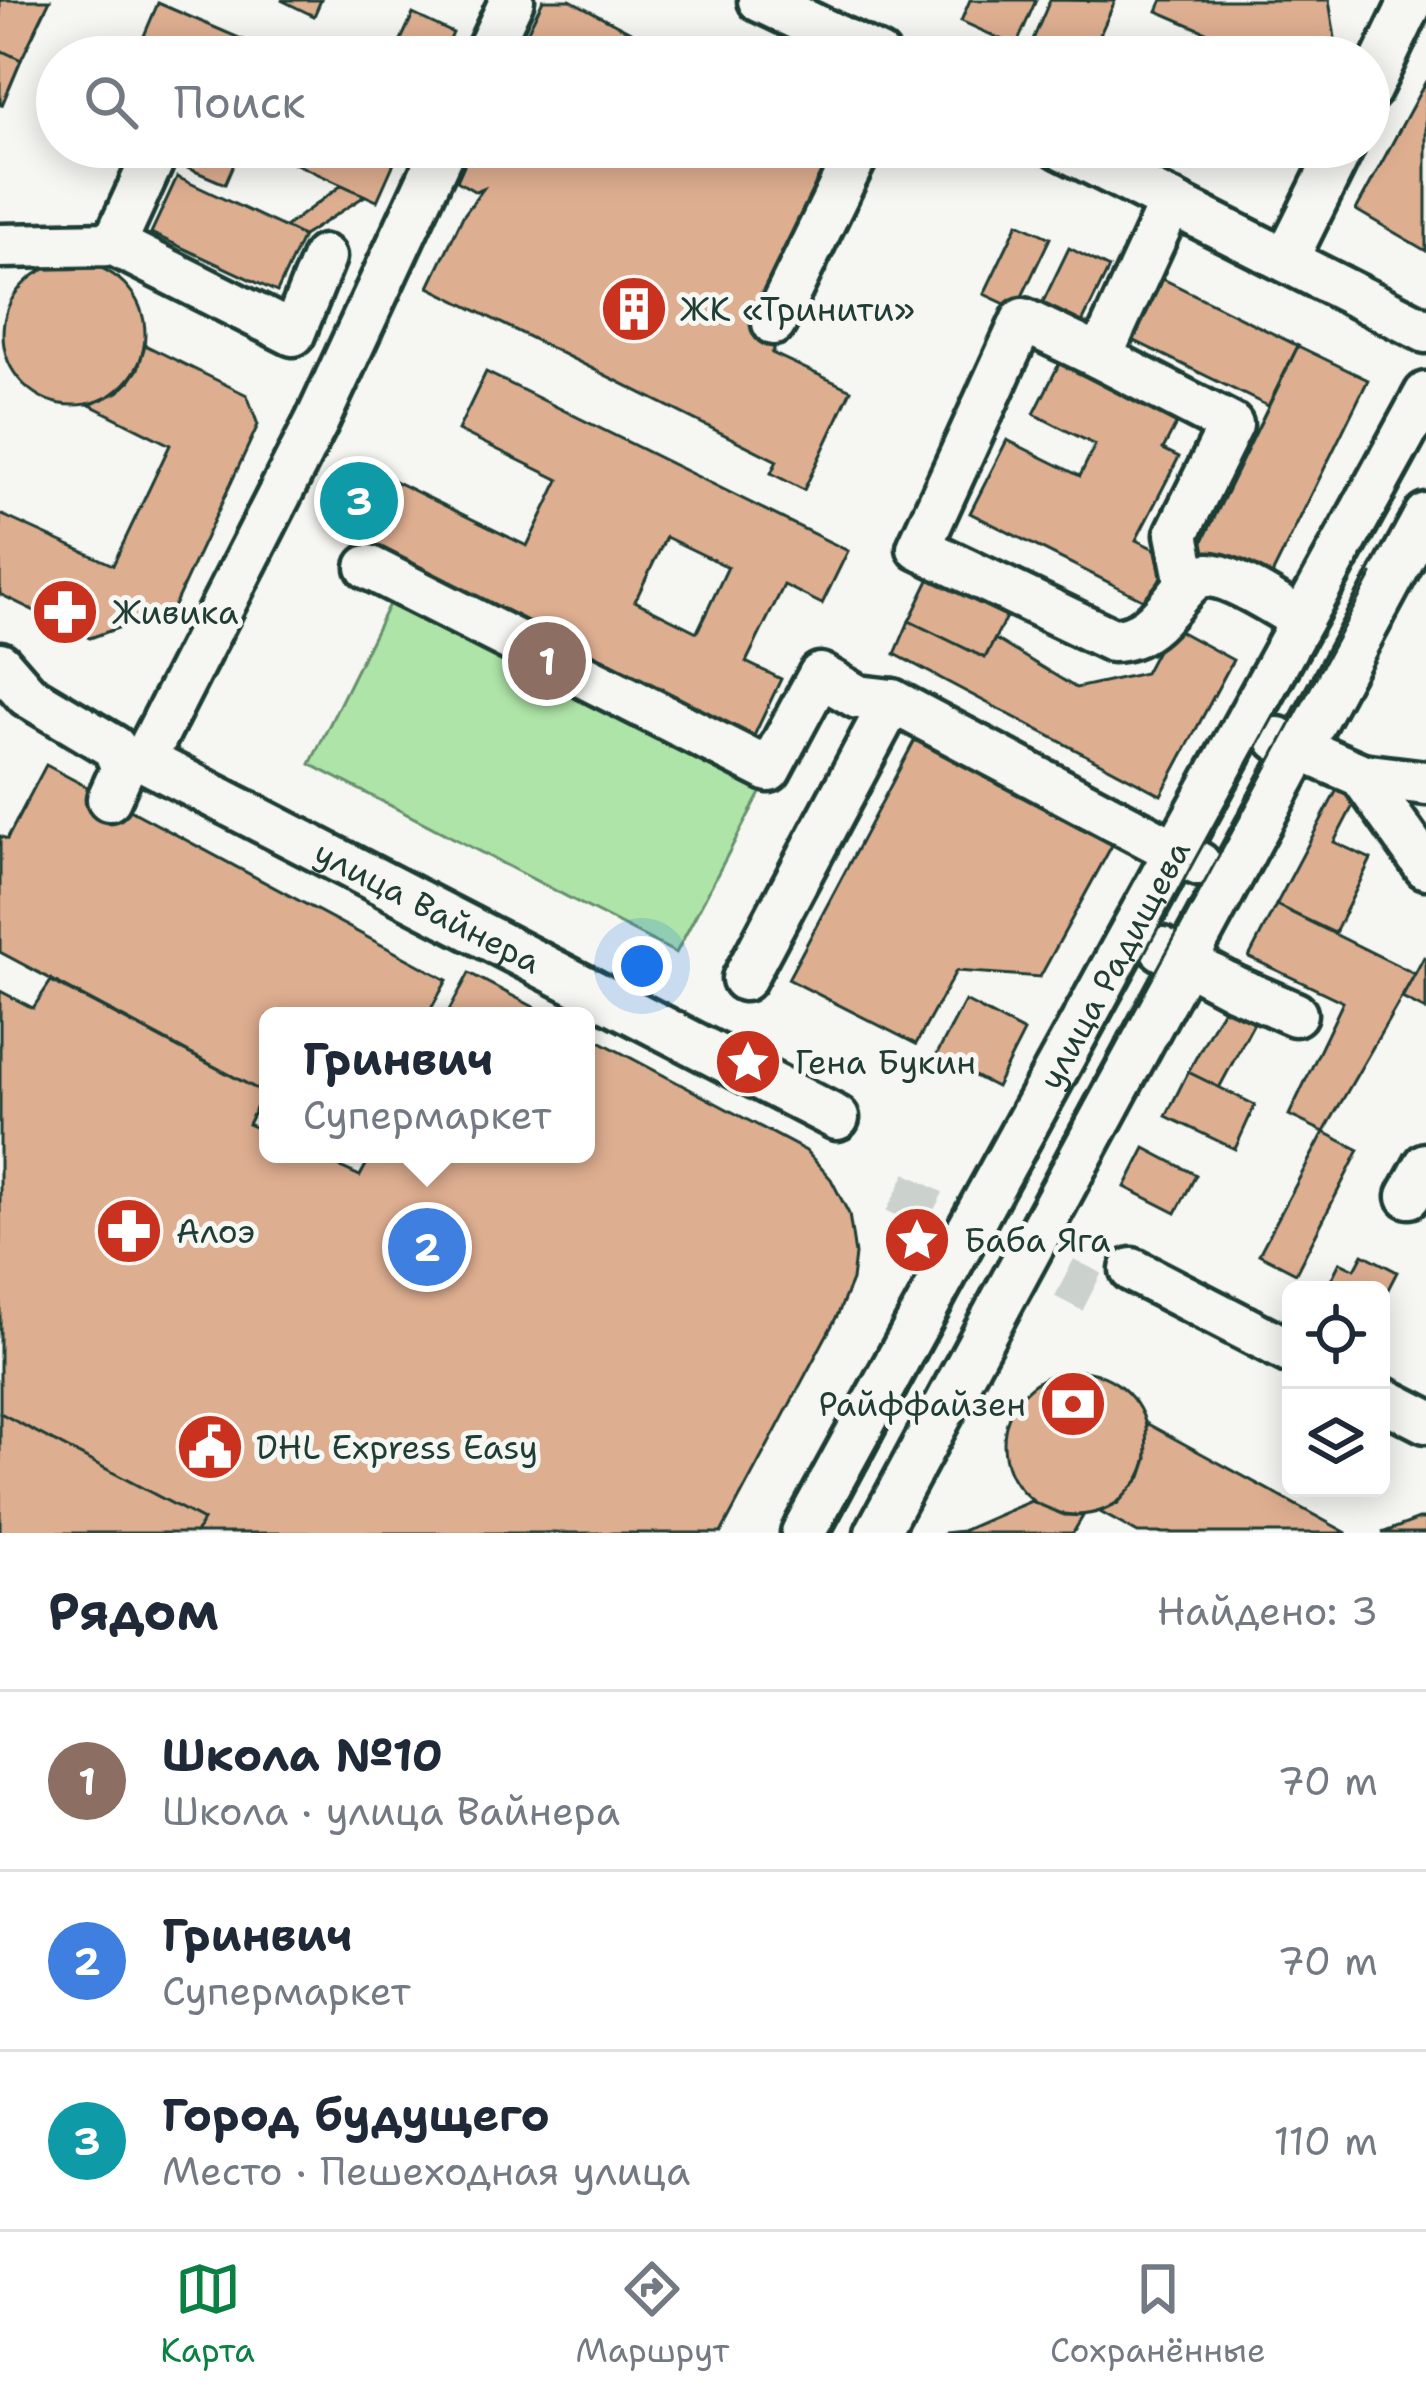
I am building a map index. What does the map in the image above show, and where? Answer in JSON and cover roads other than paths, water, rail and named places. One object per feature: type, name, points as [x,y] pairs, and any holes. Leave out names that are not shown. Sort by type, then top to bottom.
[{"type":"street","points":[[495,36],[512,0]]},
{"type":"street","points":[[760,0],[816,36]]},
{"type":"street","points":[[1390,46],[1412,0]]},
{"type":"street","points":[[113,244],[149,168]]},
{"type":"street","name":"улица Вайнера","points":[[434,168],[317,421],[144,760],[837,1118]]},
{"type":"street","points":[[774,323],[850,168]]},
{"type":"street","points":[[1102,168],[1426,331]]},
{"type":"street","points":[[1286,260],[1332,168]]},
{"type":"street","points":[[1100,357],[1171,202]]},
{"type":"street","points":[[0,246],[113,244],[292,334],[324,257]]},
{"type":"street","points":[[1187,584],[1176,539],[1178,528],[1231,425],[1023,320],[919,548],[1112,640],[1133,638],[1147,630],[1187,584],[1208,574],[1301,620]]},
{"type":"street","name":"улица Радищева","points":[[803,1533],[1426,394]]},
{"type":"street","name":"улица Радищева","points":[[877,1533],[1426,515]]},
{"type":"street","points":[[368,567],[769,770],[820,675],[858,697],[892,700],[1229,880]]},
{"type":"street","points":[[9,689],[114,747],[123,768],[109,799]]},
{"type":"street","points":[[744,979],[892,700]]},
{"type":"street","points":[[1247,724],[1360,775],[1426,783]]},
{"type":"street","points":[[1360,775],[1426,867]]},
{"type":"street","points":[[1132,935],[1295,1013]]},
{"type":"street","points":[[1132,1270],[1282,1347]]},
{"type":"street","points":[[1390,1403],[1426,1421]]},
{"type":"tunnel","points":[[896,1192],[1092,1292]]},
{"type":"tram line","points":[[833,1533],[1426,440]]},
{"type":"tram line","points":[[1014,1233],[1372,574]]},
{"type":"place","name":"ЖК «Тринити»","points":[[634,309]]},
{"type":"place","name":"Город будущего","points":[[359,501]]},
{"type":"place","name":"Живика","points":[[65,612]]},
{"type":"place","name":"Школа №10","points":[[547,661]]},
{"type":"place","name":"Гена Букин","points":[[748,1062]]},
{"type":"place","name":"Алоэ","points":[[129,1231]]},
{"type":"place","name":"Баба Яга","points":[[917,1240]]},
{"type":"place","name":"Гринвич","points":[[427,1247]]},
{"type":"place","name":"Райффайзен","points":[[1073,1404]]},
{"type":"place","name":"DHL Express Easy","points":[[210,1447]]}]
